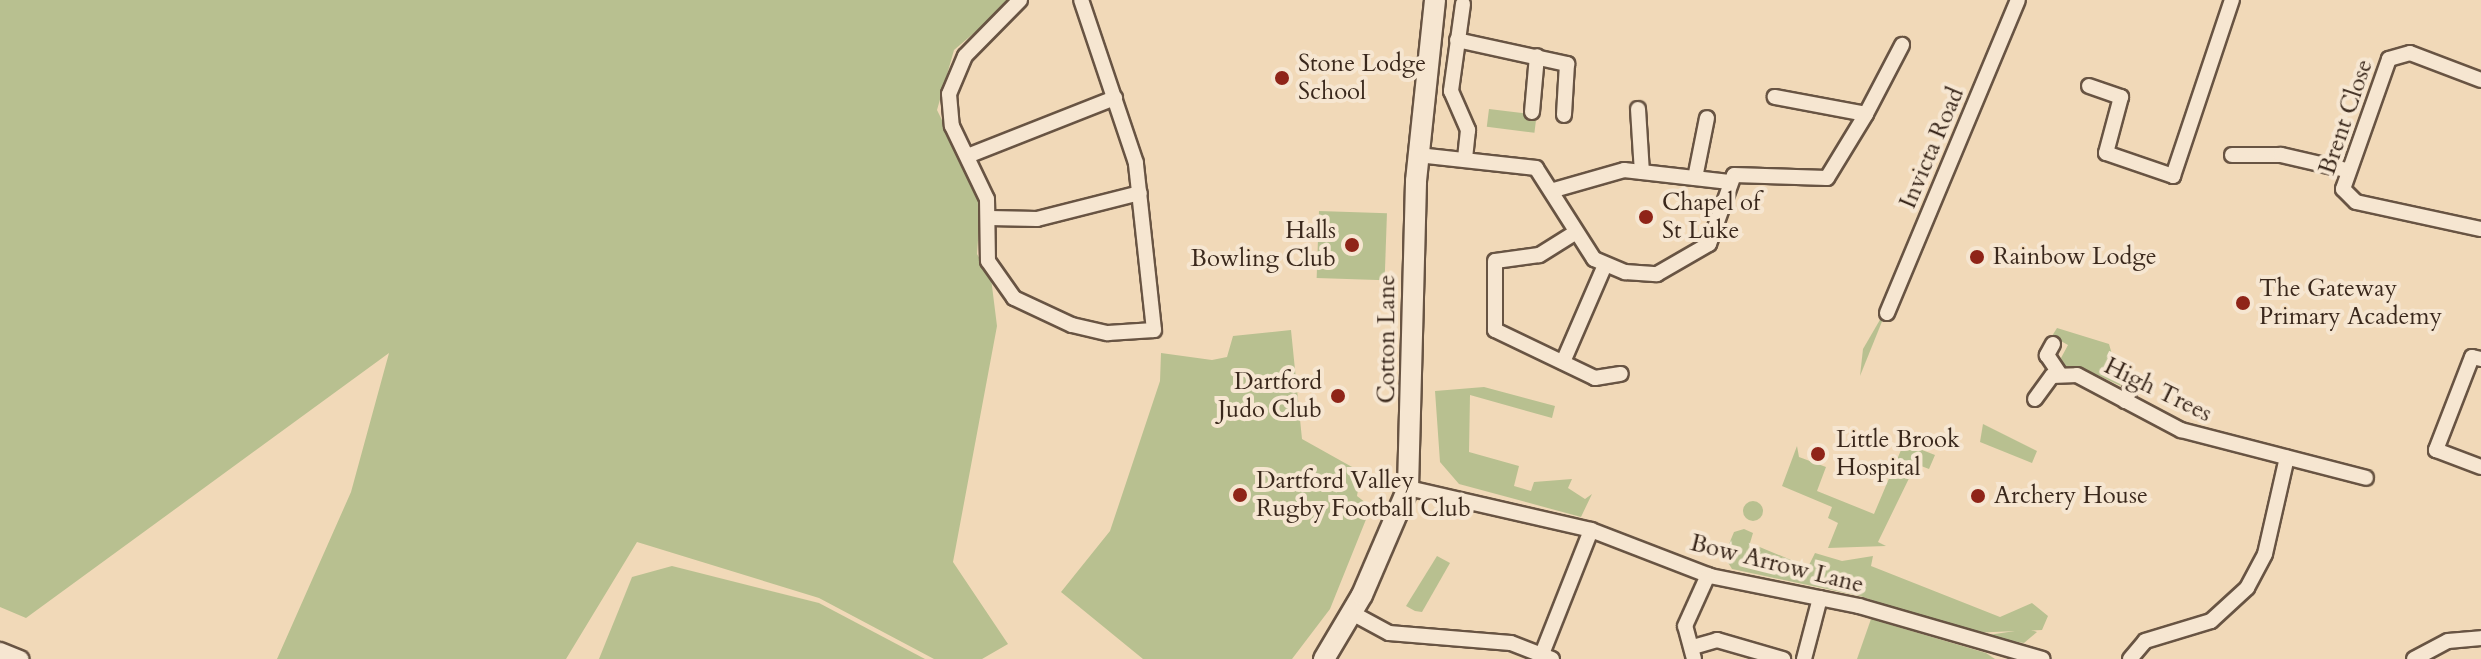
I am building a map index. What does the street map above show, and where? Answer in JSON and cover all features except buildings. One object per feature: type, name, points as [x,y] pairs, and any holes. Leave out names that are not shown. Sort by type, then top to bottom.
[{"type":"main road","name":"Cotton Lane","points":[[1324,659],[1352,613],[1408,488],[1418,155],[1435,0]]},
{"type":"street","points":[[1020,0],[965,56],[949,98],[952,126],[970,155],[990,218],[988,261],[1017,300],[1090,330],[1159,330],[1140,193],[1115,98],[1081,0]]},
{"type":"street","name":"Invicta Road","points":[[1887,313],[2018,0]]},
{"type":"street","points":[[2089,86],[2128,99],[2106,153],[2173,176],[2232,0]]},
{"type":"street","points":[[1463,4],[1451,93],[1468,130],[1465,160]]},
{"type":"street","points":[[1457,40],[1567,64],[1564,115]]},
{"type":"street","points":[[1418,155],[1534,167],[1554,190],[1573,234],[1605,265],[1648,274],[1691,260],[1717,230],[1729,182],[1741,173],[1829,178],[1902,45]]},
{"type":"street","name":"Brent Close","points":[[2481,80],[2410,53],[2389,59],[2346,170],[2343,190],[2354,201],[2481,229]]},
{"type":"street","points":[[1532,112],[1537,56]]},
{"type":"street","points":[[1775,97],[1866,114]]},
{"type":"street","points":[[970,155],[1115,98]]},
{"type":"street","points":[[1638,109],[1642,172]]},
{"type":"street","points":[[1695,178],[1707,118]]},
{"type":"street","points":[[2241,150],[2346,170]]},
{"type":"street","points":[[1554,190],[1616,170],[1729,182]]},
{"type":"street","points":[[990,218],[1037,219],[1140,193]]},
{"type":"street","points":[[1573,234],[1543,254],[1494,266],[1495,330],[1595,378],[1621,374]]},
{"type":"street","points":[[1563,362],[1605,265]]},
{"type":"street","points":[[2035,399],[2060,374],[2047,355],[2053,344]]},
{"type":"street","points":[[2481,359],[2472,357],[2436,450],[2481,467]]},
{"type":"street","name":"High Trees","points":[[2060,374],[2077,375],[2181,430],[2366,478]]},
{"type":"street","points":[[2125,401],[2132,385]]},
{"type":"street","points":[[2130,659],[2145,641],[2211,621],[2247,588],[2265,554],[2287,457]]},
{"type":"street","name":"Bow Arrow Lane","points":[[1408,488],[1591,530],[1708,575],[1820,598],[2043,659]]},
{"type":"street","points":[[1352,613],[1393,633],[1511,643],[1547,656],[1591,530]]},
{"type":"street","points":[[1708,575],[1686,625],[1694,653],[1717,640],[1783,659]]},
{"type":"street","points":[[1804,659],[1820,598]]},
{"type":"street","points":[[1413,651],[1415,635]]},
{"type":"street","points":[[2414,659],[2448,641],[2481,638]]},
{"type":"street","points":[[0,651],[20,659]]},
{"type":"green space","points":[[0,0],[1013,0],[954,50],[937,110],[981,199],[977,254],[991,278],[997,326],[953,562],[1008,644],[982,659],[934,659],[819,598],[637,542],[566,659],[277,659],[351,492],[389,353],[26,618],[0,607]]},
{"type":"green space","points":[[1489,109],[1537,115],[1534,133],[1487,127]]},
{"type":"green space","name":"Halls Bowling Club","points":[[1319,211],[1387,213],[1385,280],[1317,278]]},
{"type":"green space","points":[[1883,319],[1860,376],[1863,349]]},
{"type":"green space","points":[[2057,328],[2109,344],[2121,386],[2082,368],[2066,369],[2061,358],[2068,345],[2052,336]]},
{"type":"green space","name":"Dartford Valley Rugby Football Club","points":[[1291,330],[1302,439],[1361,472],[1357,496],[1371,507],[1330,609],[1292,659],[1143,659],[1061,592],[1110,531],[1160,381],[1161,353],[1212,360],[1227,357],[1233,336]]},
{"type":"green space","points":[[1484,387],[1555,406],[1552,418],[1470,395],[1469,452],[1519,466],[1514,486],[1531,491],[1534,482],[1572,479],[1568,488],[1585,499],[1592,494],[1581,517],[1459,484],[1440,462],[1435,391]]},
{"type":"green space","points":[[1983,424],[2037,451],[2032,463],[1980,442]]},
{"type":"green space","points":[[1904,443],[1935,455],[1929,469],[1916,464],[1878,542],[1886,546],[1828,548],[1838,523],[1828,518],[1832,507],[1782,486],[1797,446],[1799,457],[1826,467],[1817,491],[1874,514]]},
{"type":"green space","points":[[1749,501],[1757,501],[1763,511],[1757,521],[1749,521],[1743,515],[1743,507]]},
{"type":"green space","points":[[1744,529],[1753,533],[1750,543],[1808,567],[1815,553],[1842,561],[1873,556],[1871,566],[2000,617],[2032,603],[2048,616],[2042,630],[1970,633],[1860,596],[1732,569],[1724,556],[1734,532]]},
{"type":"green space","points":[[1437,556],[1450,563],[1422,612],[1415,611],[1406,606]]},
{"type":"green space","points":[[672,566],[819,603],[925,659],[599,659],[632,577]]},
{"type":"green space","points":[[1871,619],[1986,653],[1995,659],[1857,659]]},
{"type":"green space","points":[[2028,629],[2037,632],[2024,643],[1982,636]]},
{"type":"place","name":"Stone Lodge School","points":[[1282,78]]},
{"type":"place","name":"Chapel of St Luke","points":[[1646,217]]},
{"type":"place","name":"Halls Bowling Club","points":[[1352,245]]},
{"type":"place","name":"Rainbow Lodge","points":[[1977,257]]},
{"type":"place","name":"The Gateway Primary Academy","points":[[2243,303]]},
{"type":"place","name":"Dartford Judo Club","points":[[1338,396]]},
{"type":"place","name":"Little Brook Hospital","points":[[1818,454]]},
{"type":"place","name":"Dartford Valley Rugby Football Club","points":[[1240,495]]},
{"type":"place","name":"Archery House","points":[[1978,496]]}]
